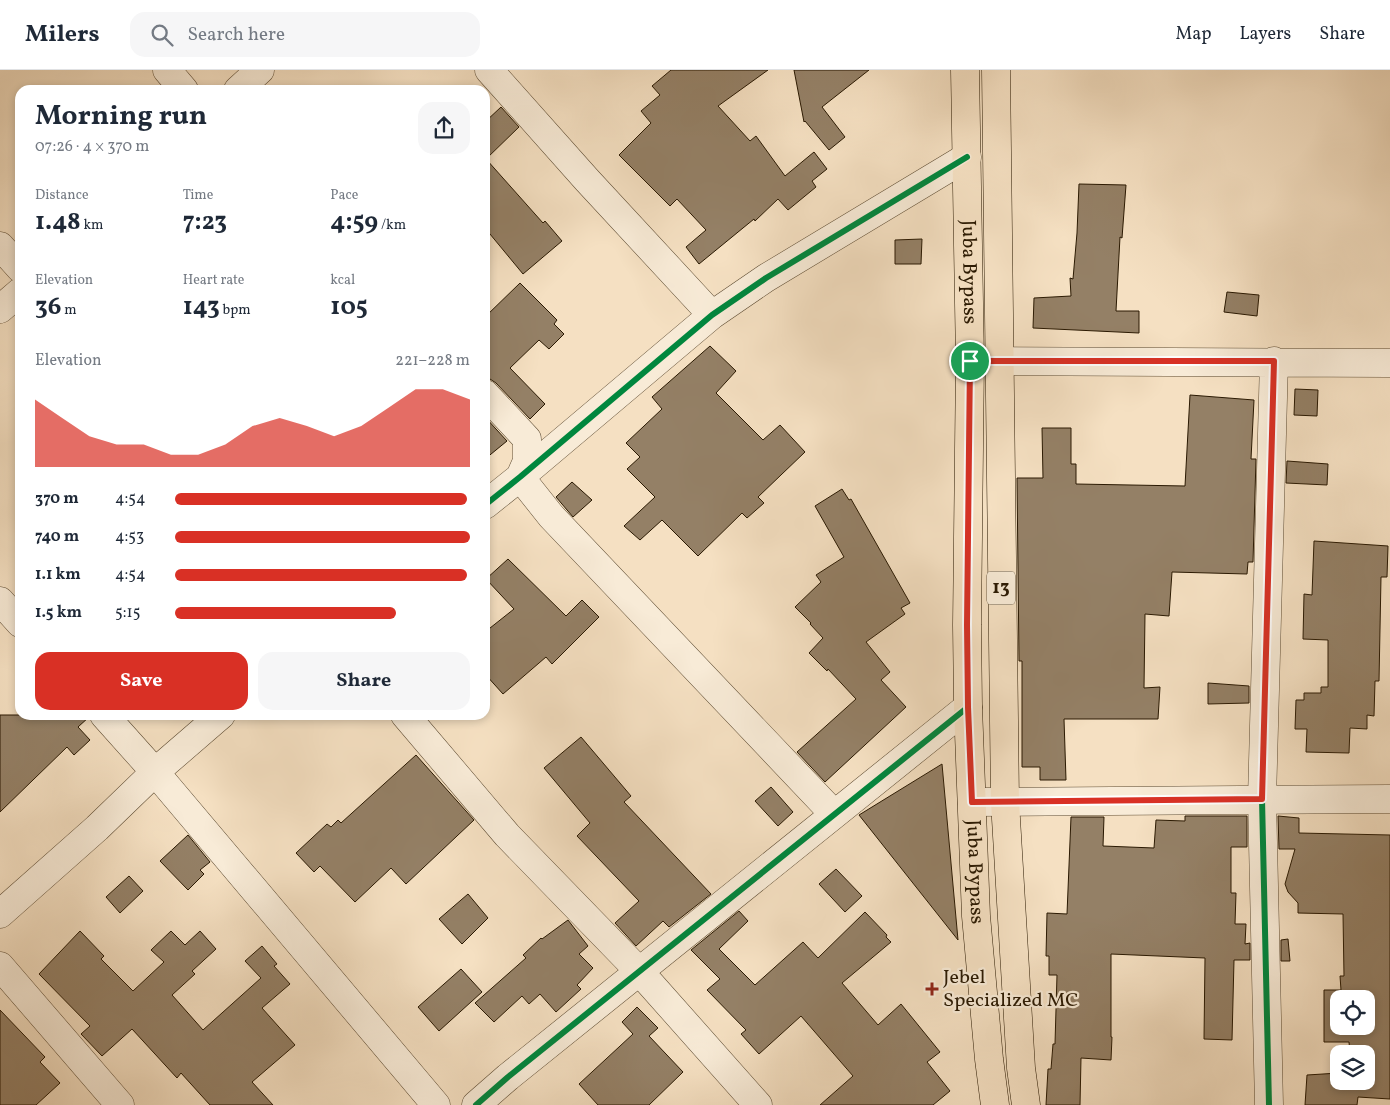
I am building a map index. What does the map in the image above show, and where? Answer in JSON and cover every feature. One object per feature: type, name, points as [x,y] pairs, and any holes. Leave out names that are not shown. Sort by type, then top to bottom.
[{"type":"main road","name":"Juba Bypass","points":[[964,70],[970,361],[968,707],[976,916],[995,1105]]},
{"type":"main road","name":"Juba Bypass","points":[[996,70],[1004,802],[1021,1068],[1026,1105]]},
{"type":"street","points":[[167,70],[180,85]]},
{"type":"street","points":[[244,85],[260,70]]},
{"type":"street","points":[[489,70],[587,180],[712,315]]},
{"type":"street","points":[[490,501],[712,315],[766,278],[967,158]]},
{"type":"street","points":[[0,246],[15,262]]},
{"type":"street","points":[[0,309],[15,296]]},
{"type":"street","points":[[970,361],[1390,363]]},
{"type":"street","points":[[1269,1105],[1262,799],[1274,361]]},
{"type":"street","points":[[490,399],[528,439],[527,461],[520,477]]},
{"type":"street","points":[[520,477],[551,516],[834,814]]},
{"type":"street","points":[[0,601],[15,618]]},
{"type":"street","points":[[476,1105],[639,971],[968,707]]},
{"type":"street","points":[[108,720],[155,772],[436,1105]]},
{"type":"street","points":[[0,914],[214,720]]},
{"type":"street","points":[[409,720],[507,835],[639,971],[758,1105]]},
{"type":"street","points":[[972,802],[1390,799]]},
{"type":"street","points":[[0,966],[120,1105]]},
{"type":"building","points":[[671,70],[768,70],[718,106],[750,141],[756,136],[785,176],[814,152],[827,169],[812,181],[816,187],[788,210],[778,199],[755,221],[754,219],[699,264],[686,247],[706,230],[677,199],[670,206],[619,155],[651,123],[641,111],[660,95],[652,86]]},
{"type":"building","points":[[794,70],[869,70],[822,107],[845,137],[829,150],[804,122]]},
{"type":"building","points":[[501,107],[519,127],[490,155],[490,117]]},
{"type":"building","points":[[490,163],[543,223],[545,221],[562,241],[523,274],[490,234]]},
{"type":"building","points":[[1079,184],[1126,185],[1122,238],[1120,237],[1116,311],[1139,311],[1139,333],[1033,328],[1034,298],[1071,296],[1070,278],[1073,279]]},
{"type":"building","points":[[922,239],[921,264],[895,264],[895,240]]},
{"type":"building","points":[[520,283],[557,320],[554,324],[564,334],[549,349],[539,340],[510,368],[545,404],[530,419],[490,379],[490,312]]},
{"type":"building","points":[[1227,292],[1259,295],[1257,316],[1224,312]]},
{"type":"building","points":[[710,346],[736,371],[716,393],[763,440],[780,425],[805,452],[758,497],[764,503],[747,518],[742,513],[698,556],[662,520],[640,540],[624,526],[655,497],[627,469],[640,457],[626,443],[662,409],[652,397]]},
{"type":"building","points":[[1295,389],[1318,390],[1317,416],[1294,415]]},
{"type":"building","points":[[1190,395],[1254,400],[1251,459],[1256,459],[1253,562],[1248,562],[1247,574],[1172,572],[1169,616],[1145,614],[1144,688],[1160,687],[1158,719],[1064,719],[1066,780],[1040,780],[1040,767],[1022,767],[1022,661],[1019,661],[1017,478],[1043,478],[1042,428],[1071,428],[1071,464],[1076,464],[1076,484],[1185,486]]},
{"type":"building","points":[[490,422],[507,441],[490,455]]},
{"type":"building","points":[[1287,461],[1328,464],[1327,485],[1286,483]]},
{"type":"building","points":[[572,482],[592,500],[573,517],[556,497]]},
{"type":"building","points":[[842,489],[849,500],[851,499],[910,603],[901,608],[905,614],[866,642],[890,672],[881,680],[906,707],[825,782],[797,752],[856,699],[828,669],[827,671],[809,653],[823,638],[795,607],[821,582],[816,575],[844,557],[815,506]]},
{"type":"building","points":[[1314,541],[1388,546],[1387,577],[1381,577],[1379,681],[1375,681],[1374,716],[1367,715],[1367,729],[1350,728],[1349,753],[1306,752],[1307,729],[1295,729],[1296,700],[1304,700],[1304,693],[1321,693],[1321,687],[1328,687],[1328,640],[1303,639],[1304,594],[1312,595]]},
{"type":"building","points":[[508,559],[566,616],[582,600],[599,617],[552,664],[546,657],[503,694],[490,680],[490,628],[514,609],[490,583],[490,575]]},
{"type":"building","points":[[1208,683],[1249,686],[1249,703],[1208,704]]},
{"type":"building","points":[[0,715],[15,715],[15,720],[86,720],[78,727],[90,740],[74,755],[67,747],[0,812]]},
{"type":"building","points":[[581,737],[631,796],[624,802],[711,894],[669,927],[663,921],[636,946],[615,923],[639,901],[577,836],[590,823],[544,768]]},
{"type":"building","points":[[416,755],[474,820],[406,884],[391,868],[355,902],[320,866],[314,872],[296,853],[327,824],[331,827],[338,820],[341,823]]},
{"type":"building","points":[[942,764],[958,940],[859,815]]},
{"type":"building","points":[[771,787],[793,812],[778,826],[755,801]]},
{"type":"building","points":[[1185,816],[1247,816],[1247,847],[1231,847],[1231,893],[1236,893],[1235,924],[1246,924],[1245,944],[1250,943],[1250,960],[1234,960],[1232,1040],[1204,1039],[1205,958],[1111,954],[1111,1060],[1081,1058],[1080,1105],[1046,1105],[1048,1069],[1051,1069],[1053,1044],[1055,1044],[1057,975],[1049,975],[1049,956],[1046,956],[1047,913],[1067,914],[1071,817],[1104,817],[1103,846],[1154,848],[1156,820],[1185,821]]},
{"type":"building","points":[[1278,816],[1299,818],[1299,833],[1390,835],[1390,1099],[1358,1097],[1357,1105],[1305,1105],[1307,1075],[1330,1074],[1330,1090],[1375,1090],[1375,1045],[1349,1045],[1349,1042],[1324,1042],[1324,990],[1330,990],[1330,1035],[1375,1035],[1375,990],[1341,990],[1340,976],[1344,976],[1343,914],[1298,913],[1298,903],[1288,892],[1285,884],[1295,849],[1279,849]]},
{"type":"building","points":[[188,835],[210,862],[200,870],[204,874],[188,890],[160,861]]},
{"type":"building","points":[[836,869],[862,896],[845,912],[819,884]]},
{"type":"building","points":[[129,876],[143,891],[120,913],[106,897]]},
{"type":"building","points":[[468,894],[488,918],[462,944],[439,919]]},
{"type":"building","points":[[739,911],[748,921],[719,949],[755,985],[803,942],[818,958],[865,912],[887,935],[886,937],[891,942],[842,983],[878,1025],[901,1004],[940,1052],[927,1062],[950,1091],[933,1105],[820,1105],[853,1076],[801,1016],[759,1054],[741,1034],[746,1030],[707,990],[720,979],[691,950]]},
{"type":"building","points":[[568,920],[588,946],[579,954],[593,968],[577,985],[581,989],[556,1012],[540,994],[529,1004],[522,996],[494,1022],[475,1003],[526,958],[523,955],[541,938]]},
{"type":"building","points":[[80,931],[104,956],[101,959],[133,991],[164,962],[151,950],[171,931],[185,945],[200,931],[216,949],[192,971],[195,974],[172,995],[203,1030],[261,978],[245,961],[262,946],[277,964],[274,966],[290,984],[262,1008],[295,1045],[252,1082],[273,1105],[210,1105],[181,1073],[177,1078],[132,1029],[102,1056],[81,1034],[90,1026],[39,974]]},
{"type":"building","points":[[1288,939],[1290,961],[1281,961],[1281,940]]},
{"type":"building","points":[[461,969],[482,992],[439,1031],[418,1007]]},
{"type":"building","points":[[637,1007],[658,1028],[649,1036],[683,1072],[649,1105],[598,1105],[579,1084],[633,1034],[622,1022]]},
{"type":"building","points":[[0,1010],[45,1057],[40,1062],[60,1083],[36,1105],[0,1105]]},
{"type":"cycle path","points":[[490,501],[712,315],[766,278],[967,157]]},
{"type":"cycle path","points":[[1269,1105],[1262,799],[1274,361]]},
{"type":"cycle path","points":[[476,1105],[508,1077],[968,707]]},
{"type":"place","name":"Jebel Specialized MC","points":[[932,989]]},
{"type":"route","points":[[970,361],[1274,361],[1262,799],[972,802],[967,625],[970,361]]}]
